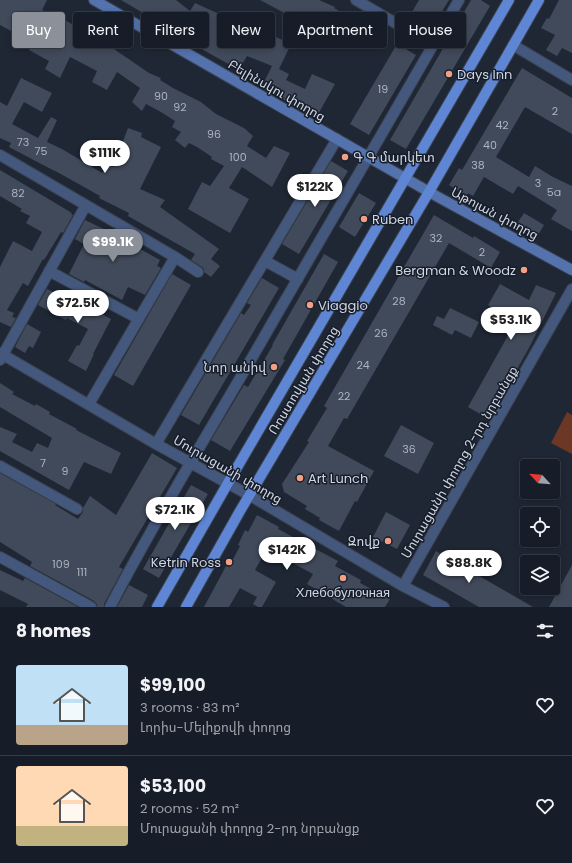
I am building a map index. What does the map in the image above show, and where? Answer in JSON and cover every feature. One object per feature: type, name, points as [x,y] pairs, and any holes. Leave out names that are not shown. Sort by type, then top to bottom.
[{"type":"main road","name":"Բելինսկու փողոց","points":[[94,0],[405,178]]},
{"type":"main road","name":"Ռոստովյան փողոց","points":[[157,607],[509,0]]},
{"type":"main road","name":"Ռոստովյան փողոց","points":[[186,607],[249,495],[429,192],[539,0]]},
{"type":"main road","name":"Աթոյան փողոց","points":[[405,178],[572,270]]},
{"type":"street","points":[[356,0],[395,23]]},
{"type":"street","points":[[452,12],[459,0]]},
{"type":"street","points":[[513,46],[572,80]]},
{"type":"street","points":[[110,607],[134,560],[190,462],[431,48]]},
{"type":"street","points":[[156,444],[337,139]]},
{"type":"street","points":[[0,155],[175,257],[198,272]]},
{"type":"street","points":[[1,356],[86,205]]},
{"type":"street","points":[[89,404],[175,257]]},
{"type":"street","points":[[265,261],[298,279]]},
{"type":"street","points":[[50,271],[139,319]]},
{"type":"street","name":"Մուրացանի փողոց 2-րդ նրբանցք","points":[[403,586],[572,289]]},
{"type":"street","name":"Մուրացանի փողոց","points":[[1,356],[249,495],[403,586],[444,607]]},
{"type":"street","points":[[0,466],[77,509]]},
{"type":"street","points":[[0,557],[91,607]]},
{"type":"shaded area","points":[[567,412],[572,415],[572,454],[551,443]]},
{"type":"building","points":[[0,0],[47,0],[42,10],[47,12],[12,12],[11,31],[0,25]]},
{"type":"building","points":[[121,0],[176,0],[190,11],[195,3],[217,13],[217,48],[275,48],[275,36],[283,40],[283,48],[289,48],[279,69],[289,74],[286,80],[305,89],[312,74],[335,84],[316,118],[261,88],[272,66],[247,56],[239,70],[200,48],[209,48],[209,12],[141,12]]},
{"type":"building","points":[[260,0],[319,0],[335,7],[334,8],[341,12],[283,12]]},
{"type":"building","points":[[419,0],[449,0],[442,12],[412,12]]},
{"type":"building","points":[[471,0],[481,0],[490,6],[466,47],[466,12],[464,12]]},
{"type":"building","points":[[559,0],[572,0],[572,53],[562,48],[557,56],[546,50],[555,35],[541,28],[547,18],[549,19]]},
{"type":"building","points":[[65,20],[73,25],[73,48],[113,48],[149,73],[161,78],[160,80],[173,88],[201,102],[216,114],[244,128],[253,136],[247,146],[266,158],[274,146],[290,153],[272,187],[242,167],[229,188],[249,199],[230,233],[188,209],[202,182],[210,186],[224,166],[211,159],[212,157],[197,147],[189,143],[185,148],[175,140],[181,132],[172,127],[175,121],[146,104],[142,111],[132,102],[140,88],[117,72],[107,90],[92,82],[97,71],[70,57],[60,78],[45,69],[49,61],[29,50],[30,48],[65,48]]},
{"type":"building","points":[[395,47],[404,48],[416,55],[369,135],[350,124]]},
{"type":"building","points":[[443,48],[465,48],[406,149],[390,140]]},
{"type":"building","points":[[522,68],[572,98],[572,134],[525,107],[496,157],[529,177],[535,166],[572,186],[572,231],[551,219],[557,210],[518,186],[513,194],[484,177],[473,196],[468,193],[467,196],[449,185],[459,168],[462,170]]},
{"type":"building","points":[[21,78],[52,93],[42,112],[24,102],[12,124],[38,138],[51,117],[57,120],[47,142],[62,149],[102,173],[107,165],[113,167],[128,128],[142,133],[141,137],[161,147],[140,189],[165,200],[160,207],[219,249],[211,259],[220,266],[211,277],[204,272],[202,267],[191,260],[195,254],[128,216],[129,213],[99,198],[100,196],[9,147],[11,143],[0,138],[0,102],[7,106]]},
{"type":"building","points":[[331,161],[348,171],[299,254],[282,244]]},
{"type":"building","points":[[0,170],[73,215],[63,233],[61,232],[44,260],[43,259],[28,286],[23,283],[7,310],[14,313],[12,317],[16,318],[11,327],[0,322],[0,267],[13,241],[32,251],[42,232],[26,223],[30,216],[20,211],[22,209],[0,196]]},
{"type":"building","points":[[359,193],[376,203],[355,237],[339,227]]},
{"type":"building","points":[[524,213],[544,225],[537,237],[516,225]]},
{"type":"building","points":[[434,215],[473,238],[474,236],[500,252],[491,268],[449,243],[347,419],[344,418],[328,446],[374,471],[357,502],[355,501],[339,531],[319,520],[320,518],[305,509],[307,506],[284,492],[282,484],[309,442],[307,441],[327,408],[324,406]]},
{"type":"building","points":[[85,220],[160,260],[157,266],[161,268],[145,295],[128,287],[122,300],[85,280],[84,282],[69,274],[84,244],[75,239]]},
{"type":"building","points":[[324,254],[338,262],[283,359],[285,360],[230,451],[211,440],[244,385],[248,387]]},
{"type":"building","points":[[172,274],[191,285],[133,386],[114,375]]},
{"type":"building","points":[[262,278],[279,288],[199,425],[181,415],[241,313],[244,315],[251,305],[247,303]]},
{"type":"building","points":[[500,284],[529,300],[536,285],[556,293],[530,346],[489,419],[468,407],[510,332],[487,320],[494,309],[488,305]]},
{"type":"building","points":[[47,289],[57,294],[58,292],[111,319],[86,371],[68,361],[77,345],[79,346],[88,329],[67,318],[66,320],[38,305]]},
{"type":"building","points":[[450,308],[479,322],[471,338],[455,330],[452,335],[433,325],[437,316],[444,319]]},
{"type":"building","points":[[27,324],[41,332],[33,348],[29,346],[25,353],[15,347]]},
{"type":"building","points":[[0,383],[14,392],[12,394],[35,406],[36,404],[50,412],[49,414],[77,429],[76,430],[121,453],[111,474],[84,462],[69,490],[0,451],[0,427],[17,434],[12,442],[32,452],[37,443],[48,448],[52,438],[0,407]]},
{"type":"building","points":[[401,425],[434,443],[418,474],[384,456]]},
{"type":"building","points":[[152,453],[177,468],[119,567],[123,569],[104,604],[104,607],[97,607],[97,604],[94,601],[30,566],[32,562],[0,542],[0,473],[56,504],[55,505],[78,519],[90,496],[116,515]]},
{"type":"building","points":[[191,485],[208,494],[159,578],[143,569]]},
{"type":"building","points":[[386,512],[410,525],[397,549],[373,537]]},
{"type":"building","points":[[257,515],[279,527],[278,529],[338,561],[335,566],[361,580],[360,583],[390,599],[385,607],[346,607],[307,584],[313,574],[267,549],[255,570],[276,582],[262,607],[258,607],[253,604],[257,597],[240,588],[229,607],[204,607],[226,566],[229,567],[240,546],[238,545],[245,530],[248,532]]},
{"type":"building","points":[[436,551],[533,607],[479,607],[423,575]]},
{"type":"building","points":[[572,565],[572,607],[549,607],[556,595],[560,595],[560,587]]},
{"type":"building","points":[[0,570],[23,581],[25,578],[78,607],[26,607],[28,604],[0,590]]},
{"type":"building","points":[[129,585],[148,595],[142,607],[117,607]]},
{"type":"place","name":"Days Inn","points":[[449,74]]},
{"type":"place","name":"Գ Գ մարկետ","points":[[345,157]]},
{"type":"place","name":"Ruben","points":[[364,219]]},
{"type":"place","name":"Bergman & Woodz","points":[[524,270]]},
{"type":"place","name":"Viaggio","points":[[310,305]]},
{"type":"place","name":"Նոր անիվ","points":[[274,367]]},
{"type":"place","name":"Art Lunch","points":[[300,478]]},
{"type":"place","name":"Զովք","points":[[388,541]]},
{"type":"place","name":"Ketrin Ross","points":[[229,562]]},
{"type":"place","name":"Хлебобулочная","points":[[343,578]]}]
